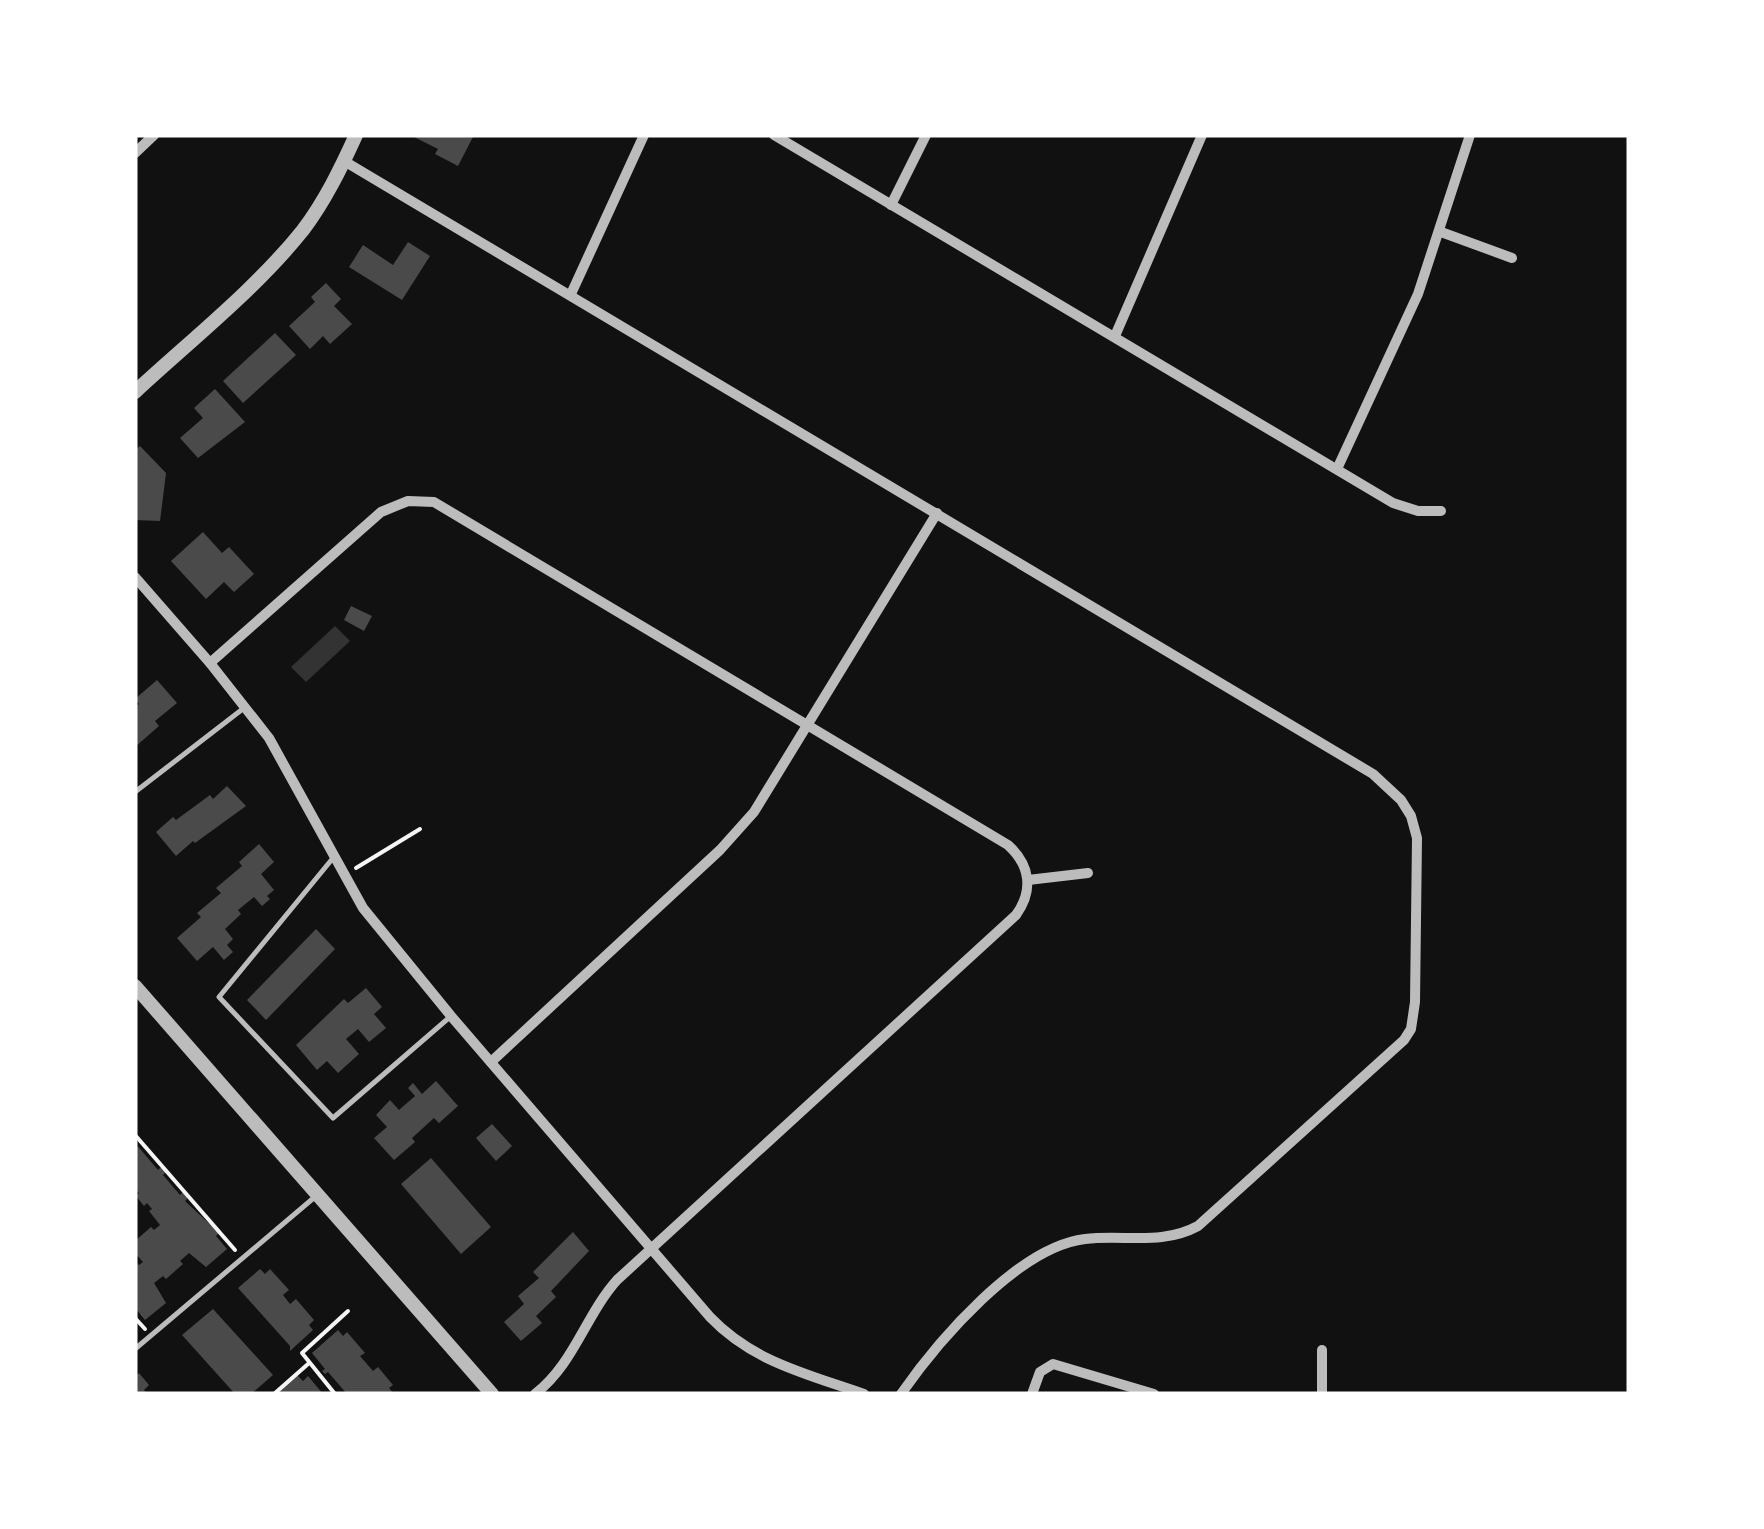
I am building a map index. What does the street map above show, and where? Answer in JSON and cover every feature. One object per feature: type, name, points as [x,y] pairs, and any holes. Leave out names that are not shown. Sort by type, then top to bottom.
[{"type":"street","points":[[135,153],[154,135]]},
{"type":"street","points":[[135,392],[284,251],[319,206],[356,135]]},
{"type":"street","points":[[571,294],[644,135]]},
{"type":"street","points":[[774,135],[1393,503],[1418,511],[1441,512]]},
{"type":"street","points":[[891,205],[926,135]]},
{"type":"street","points":[[1114,336],[1202,135]]},
{"type":"street","points":[[1337,470],[1418,294],[1470,135]]},
{"type":"street","points":[[344,161],[1372,774],[1402,800],[1411,816],[1416,838],[1415,1002],[1411,1029],[1404,1040],[1198,1226],[1162,1238],[1090,1238],[1067,1242],[1030,1260],[957,1326],[902,1394]]},
{"type":"street","points":[[1441,232],[1512,258]]},
{"type":"street","points":[[210,663],[381,512],[392,505],[421,500],[446,508],[1008,844],[1023,864],[1028,880],[1025,900],[1016,915],[608,1291],[564,1365],[535,1394]]},
{"type":"street","points":[[491,1062],[737,832],[776,780],[937,513]]},
{"type":"street","points":[[135,578],[269,738],[363,908],[710,1317],[746,1349],[864,1394]]},
{"type":"street","points":[[1028,880],[1088,873]]},
{"type":"street","points":[[135,986],[492,1394]]},
{"type":"street","points":[[1322,1350],[1322,1394]]},
{"type":"street","points":[[1032,1394],[1040,1372],[1053,1364],[1154,1394]]},
{"type":"lane","points":[[135,792],[246,706]]},
{"type":"lane","points":[[333,858],[219,997],[333,1118],[451,1016]]},
{"type":"lane","points":[[135,1350],[318,1194]]},
{"type":"path","points":[[356,868],[420,829]]},
{"type":"path","points":[[135,1135],[235,1251]]},
{"type":"path","points":[[335,1394],[302,1357],[304,1350],[348,1311]]},
{"type":"path","points":[[135,1318],[144,1329]]},
{"type":"path","points":[[274,1394],[308,1364]]},
{"type":"shaded area","points":[[335,626],[350,641],[306,682],[291,667]]},
{"type":"building","points":[[410,135],[474,135],[458,166],[435,154],[438,149]]},
{"type":"building","points":[[408,242],[430,256],[402,300],[349,267],[363,245],[393,265]]},
{"type":"building","points":[[326,283],[341,299],[334,306],[352,324],[330,344],[323,336],[310,349],[289,326],[315,302],[311,297]]},
{"type":"building","points":[[275,333],[296,355],[243,403],[223,381]]},
{"type":"building","points":[[215,389],[245,422],[198,458],[180,438],[203,418],[194,408]]},
{"type":"building","points":[[140,446],[166,473],[160,521],[135,520],[135,450]]},
{"type":"building","points":[[203,532],[222,553],[229,547],[254,574],[234,592],[224,582],[206,599],[171,561]]},
{"type":"building","points":[[351,606],[372,616],[364,631],[344,620]]},
{"type":"building","points":[[157,680],[177,703],[155,721],[159,726],[135,747],[135,707],[139,704],[135,699]]},
{"type":"building","points":[[227,786],[246,806],[176,856],[156,832],[173,817],[176,820],[210,795],[213,799]]},
{"type":"building","points":[[259,844],[274,862],[261,874],[274,890],[267,896],[270,899],[262,906],[254,897],[238,910],[241,914],[225,929],[233,939],[227,945],[233,952],[224,960],[213,947],[197,961],[177,938],[201,917],[197,913],[221,893],[216,888],[242,866],[239,862]]},
{"type":"building","points":[[316,929],[335,949],[266,1020],[247,1000]]},
{"type":"building","points":[[366,988],[382,1007],[374,1014],[386,1028],[369,1042],[358,1029],[346,1039],[359,1054],[338,1073],[327,1061],[317,1070],[296,1045],[344,999],[348,1003]]},
{"type":"building","points":[[436,1081],[458,1106],[439,1123],[434,1118],[394,1160],[374,1138],[387,1127],[376,1115],[390,1100],[399,1110],[415,1096],[408,1088],[413,1083],[422,1094]]},
{"type":"building","points":[[492,1124],[512,1146],[496,1161],[476,1138]]},
{"type":"building","points":[[135,1143],[158,1170],[161,1167],[166,1172],[163,1175],[180,1195],[183,1192],[188,1198],[185,1201],[219,1233],[216,1236],[227,1249],[206,1267],[189,1253],[166,1279],[163,1276],[154,1283],[166,1303],[145,1320],[135,1308],[135,1262],[143,1262],[135,1253],[135,1241],[151,1227],[154,1230],[160,1225],[149,1211],[152,1209],[136,1196],[139,1193],[135,1189]]},
{"type":"building","points":[[431,1158],[491,1227],[461,1254],[401,1184]]},
{"type":"building","points":[[573,1232],[589,1251],[551,1291],[556,1297],[536,1316],[542,1323],[521,1341],[504,1322],[524,1304],[518,1296],[539,1278],[533,1272]]},
{"type":"building","points":[[260,1269],[265,1274],[270,1269],[289,1290],[283,1295],[290,1304],[296,1299],[314,1320],[309,1325],[313,1330],[290,1351],[290,1346],[238,1288]]},
{"type":"building","points":[[213,1309],[273,1375],[251,1394],[235,1394],[182,1335]]},
{"type":"building","points":[[338,1330],[343,1336],[347,1332],[365,1353],[360,1356],[373,1371],[378,1367],[393,1385],[389,1388],[394,1394],[347,1394],[328,1372],[322,1371],[325,1369],[312,1353]]},
{"type":"building","points":[[139,1373],[149,1385],[144,1390],[147,1394],[135,1394],[135,1377]]},
{"type":"building","points":[[297,1375],[303,1381],[308,1376],[323,1394],[276,1394]]}]
